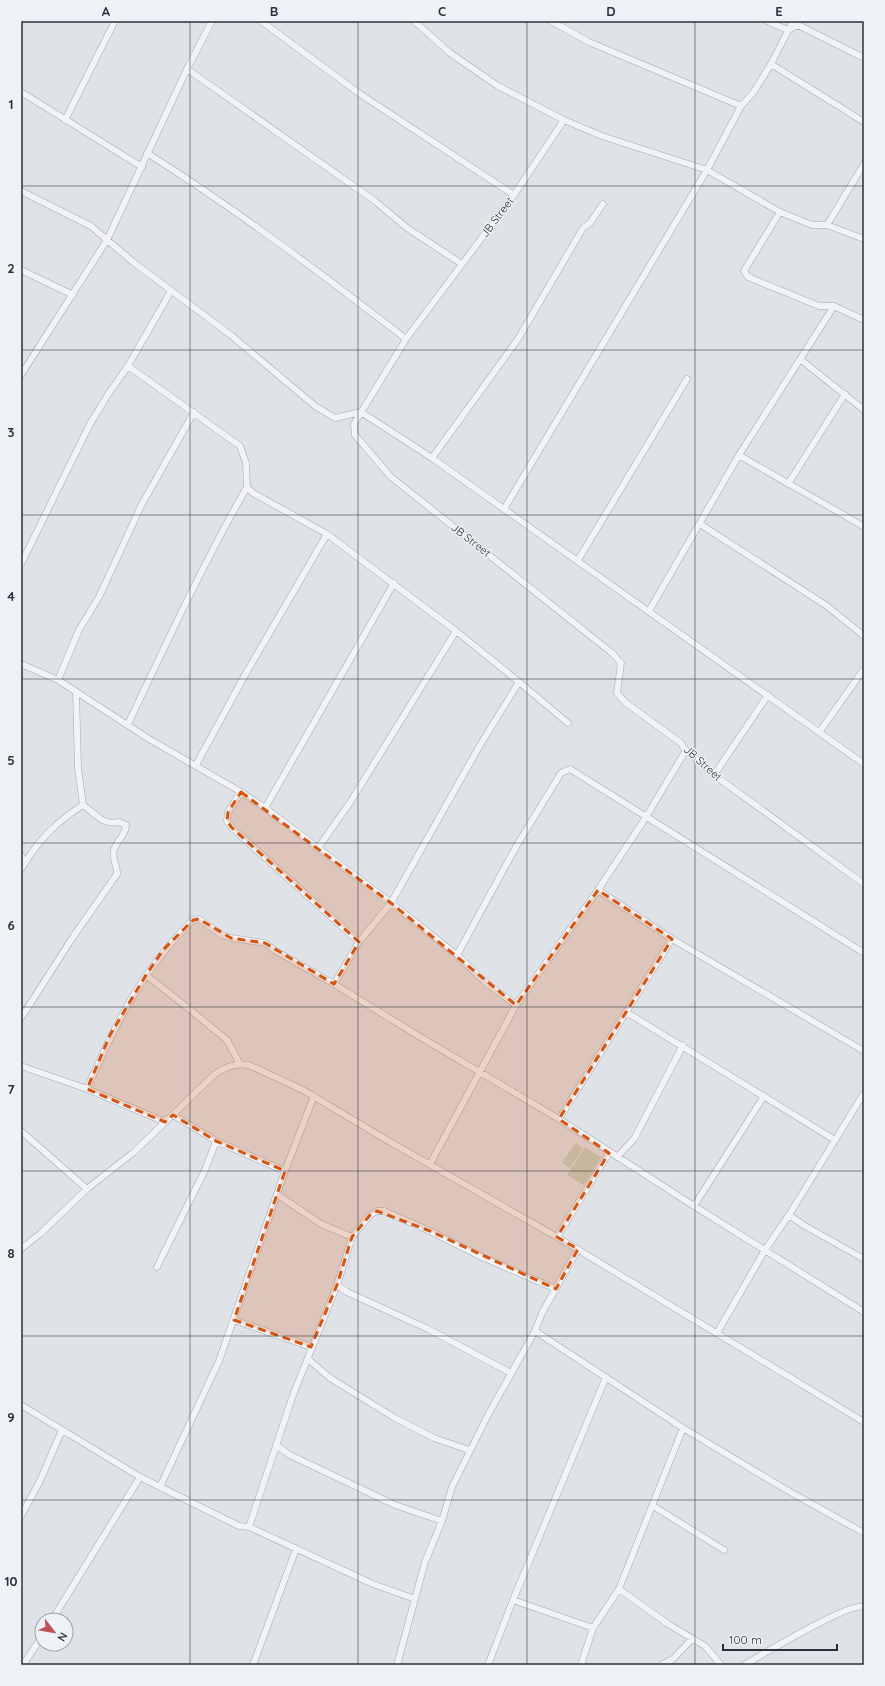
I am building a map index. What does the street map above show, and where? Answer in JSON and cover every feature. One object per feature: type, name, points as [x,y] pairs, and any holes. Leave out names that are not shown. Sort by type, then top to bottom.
[{"type":"street","points":[[65,120],[115,21]]},
{"type":"street","points":[[21,374],[107,240],[187,69],[212,21]]},
{"type":"street","points":[[261,21],[360,94],[514,195]]},
{"type":"street","points":[[414,21],[450,53],[498,86],[564,120],[602,136],[707,170],[780,212],[812,225],[827,225],[864,238]]},
{"type":"street","points":[[551,21],[589,42],[741,106]]},
{"type":"street","points":[[767,21],[788,30],[798,25],[864,58]]},
{"type":"street","points":[[504,509],[707,170],[741,106],[753,93],[771,64],[793,21]]},
{"type":"street","points":[[771,64],[864,122]]},
{"type":"street","points":[[187,69],[375,201],[407,228],[462,264]]},
{"type":"street","points":[[21,92],[142,167]]},
{"type":"street","name":"JB Street","points":[[564,120],[514,195],[406,340],[354,424],[355,435],[391,477],[612,653],[621,663],[617,693],[626,703],[681,743],[686,750],[714,775],[864,884]]},
{"type":"street","points":[[148,153],[200,186],[269,236],[406,340]]},
{"type":"street","points":[[827,225],[864,164]]},
{"type":"street","points":[[21,191],[91,226],[171,291],[232,336],[315,406],[335,418],[361,412],[432,458],[820,731],[864,764]]},
{"type":"street","points":[[432,458],[518,339],[583,228],[590,224],[603,204]]},
{"type":"street","points":[[780,212],[744,270],[748,277],[819,306],[834,306],[864,320]]},
{"type":"street","points":[[21,270],[73,295]]},
{"type":"street","points":[[21,564],[90,424],[128,366],[171,291]]},
{"type":"street","points":[[649,611],[739,455],[834,306]]},
{"type":"street","points":[[800,359],[864,410]]},
{"type":"street","points":[[128,366],[240,446],[246,462],[247,487],[218,539],[186,602],[128,724]]},
{"type":"street","points":[[578,560],[687,379]]},
{"type":"street","points":[[788,484],[845,394]]},
{"type":"street","points":[[58,680],[79,630],[99,597],[142,504],[194,412]]},
{"type":"street","points":[[739,455],[788,484],[814,497],[864,528]]},
{"type":"street","points":[[247,487],[254,493],[327,534],[394,583],[456,631],[568,723]]},
{"type":"street","points":[[700,524],[827,606],[864,636]]},
{"type":"street","points":[[196,765],[245,675],[327,534]]},
{"type":"street","points":[[265,808],[394,583]]},
{"type":"street","points":[[318,848],[351,802],[456,631]]},
{"type":"street","points":[[21,664],[58,680],[149,739],[196,765],[265,808],[391,903],[457,955],[485,982],[516,1005]]},
{"type":"street","points":[[820,731],[864,670]]},
{"type":"street","points":[[334,984],[359,942],[391,903],[519,682]]},
{"type":"street","points":[[21,1018],[71,940],[117,874],[118,867],[113,857],[114,850],[126,830],[126,825],[119,822],[102,822],[83,805],[78,768],[76,692]]},
{"type":"street","points":[[714,775],[768,695]]},
{"type":"street","points":[[430,1164],[516,1005],[598,890],[646,817],[686,750]]},
{"type":"street","points":[[457,955],[517,845],[561,773],[570,769],[864,953]]},
{"type":"street","points":[[241,792],[228,812],[227,822],[359,942]]},
{"type":"street","points":[[21,869],[47,831],[83,805]]},
{"type":"street","points":[[21,855],[25,863]]},
{"type":"street","points":[[598,890],[672,939],[864,1051]]},
{"type":"street","points":[[87,1089],[110,1035],[146,975],[163,950],[187,925],[196,919],[222,935],[265,943],[274,950],[334,984],[417,1035],[480,1070],[559,1119],[609,1153],[864,1312]]},
{"type":"street","points":[[559,1119],[672,939]]},
{"type":"street","points":[[146,975],[227,1040],[240,1064]]},
{"type":"street","points":[[626,1012],[835,1140]]},
{"type":"street","points":[[617,1157],[634,1139],[682,1045]]},
{"type":"street","points":[[21,1249],[41,1233],[87,1189],[134,1152],[215,1074],[227,1066],[240,1064],[258,1068],[314,1096],[578,1249],[864,1422]]},
{"type":"street","points":[[21,1066],[87,1089],[165,1122]]},
{"type":"street","points":[[717,1333],[765,1250],[789,1215],[864,1092]]},
{"type":"street","points":[[160,1487],[219,1361],[255,1256],[278,1195],[285,1171],[314,1096]]},
{"type":"street","points":[[694,1206],[764,1096]]},
{"type":"street","points":[[173,1115],[216,1141],[285,1171]]},
{"type":"street","points":[[21,1131],[87,1189]]},
{"type":"street","points":[[157,1267],[205,1170],[216,1141]]},
{"type":"street","points":[[557,1237],[609,1153]]},
{"type":"street","points":[[278,1195],[321,1224],[352,1237]]},
{"type":"street","points":[[249,1527],[293,1396],[308,1359],[311,1347],[337,1285],[352,1237],[370,1215],[377,1211],[384,1211],[430,1231],[482,1257],[556,1289]]},
{"type":"street","points":[[789,1215],[804,1226],[864,1259]]},
{"type":"street","points":[[397,1665],[425,1562],[442,1521],[452,1487],[469,1450],[535,1331],[542,1313],[578,1249]]},
{"type":"street","points":[[337,1285],[347,1292],[428,1329],[511,1372]]},
{"type":"street","points":[[234,1320],[311,1347]]},
{"type":"street","points":[[535,1331],[683,1428],[785,1489],[864,1533]]},
{"type":"street","points":[[308,1359],[330,1378],[395,1418],[434,1438],[469,1450]]},
{"type":"street","points":[[488,1665],[513,1600],[606,1378]]},
{"type":"street","points":[[21,1405],[140,1477],[239,1526],[249,1527],[373,1584],[415,1599]]},
{"type":"street","points":[[581,1665],[593,1628],[619,1589],[683,1428]]},
{"type":"street","points":[[21,1516],[40,1481],[62,1430]]},
{"type":"street","points":[[276,1445],[290,1455],[395,1505],[442,1521]]},
{"type":"street","points":[[57,1612],[140,1477]]},
{"type":"street","points":[[652,1506],[724,1550]]},
{"type":"street","points":[[253,1665],[296,1549]]},
{"type":"street","points":[[619,1589],[668,1624],[705,1646],[721,1665]]},
{"type":"street","points":[[513,1600],[593,1628]]},
{"type":"street","points":[[744,1665],[802,1631],[854,1607],[864,1607]]},
{"type":"street","points":[[662,1665],[673,1658],[692,1639]]},
{"type":"street","points":[[24,1665],[34,1649]]},
{"type":"highlighted area","points":[[241,792],[391,903],[516,1005],[598,890],[672,939],[559,1119],[609,1153],[557,1237],[578,1249],[556,1289],[430,1231],[377,1211],[370,1215],[352,1237],[337,1285],[311,1347],[234,1320],[285,1171],[216,1141],[173,1115],[165,1122],[87,1089],[110,1035],[146,975],[163,950],[193,920],[199,919],[231,938],[265,943],[334,984],[359,942],[232,828],[227,821],[228,812]]},
{"type":"green space","points":[[575,1143],[583,1148],[570,1168],[562,1163]]},
{"type":"green space","points":[[585,1147],[601,1157],[584,1185],[567,1175]]}]
